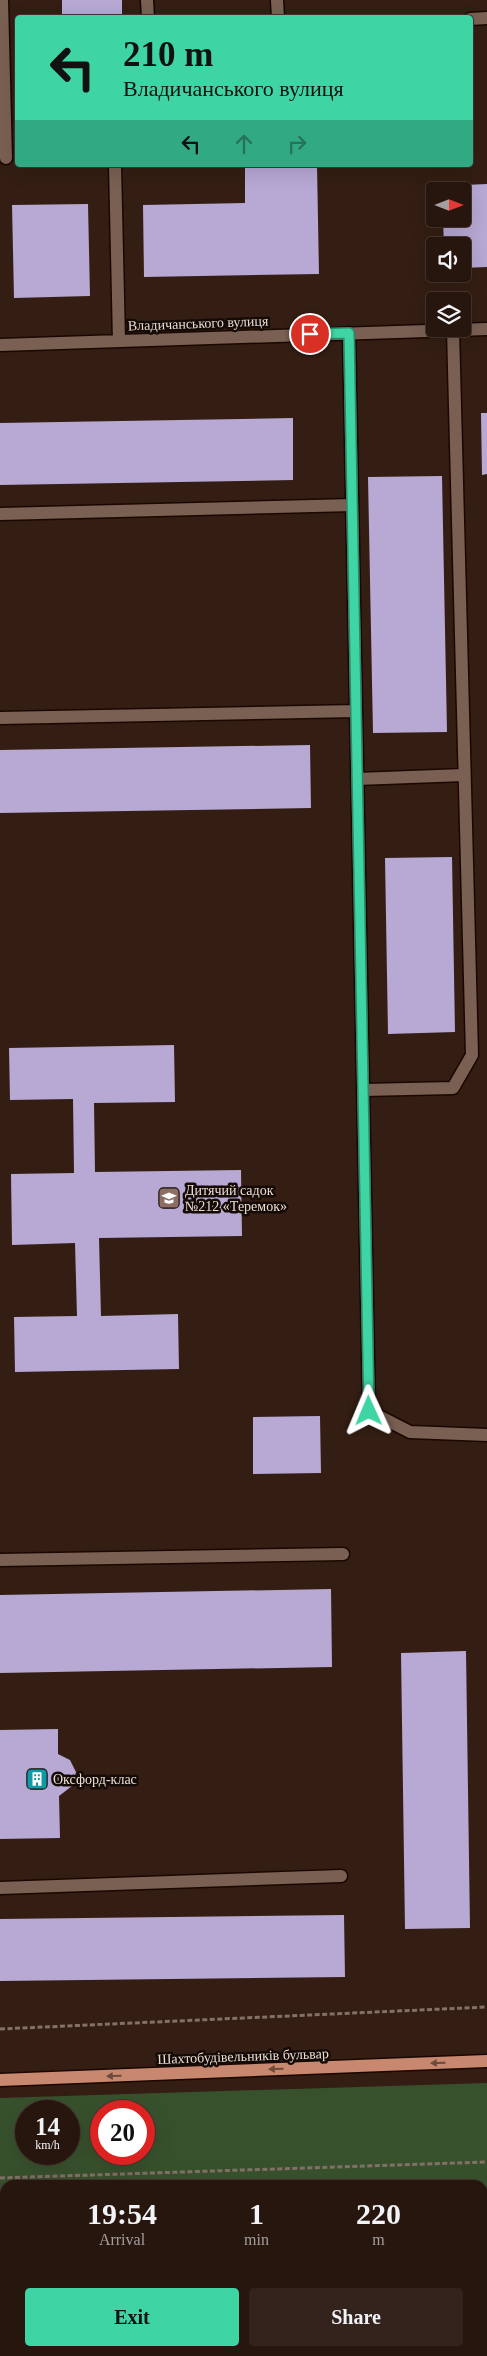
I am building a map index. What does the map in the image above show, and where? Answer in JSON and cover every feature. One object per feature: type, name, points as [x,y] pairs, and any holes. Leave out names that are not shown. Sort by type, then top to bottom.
[{"type":"main road","name":"Шахтобудівельників бульвар","points":[[0,2080],[487,2061]]},
{"type":"street","points":[[2,0],[8,158]]},
{"type":"street","points":[[147,0],[148,15]]},
{"type":"street","points":[[277,0],[278,15]]},
{"type":"street","points":[[473,19],[487,18]]},
{"type":"street","points":[[115,167],[119,341]]},
{"type":"street","name":"Владичанського вулиця","points":[[471,329],[487,328]]},
{"type":"street","name":"Владичанського вулиця","points":[[0,345],[426,331]]},
{"type":"street","points":[[349,333],[369,1411],[410,1432],[487,1435]]},
{"type":"street","points":[[363,1090],[453,1088],[472,1055],[453,337]]},
{"type":"street","points":[[0,514],[352,505]]},
{"type":"street","points":[[0,718],[356,711]]},
{"type":"street","points":[[357,779],[464,775]]},
{"type":"street","points":[[0,1560],[343,1554]]},
{"type":"street","points":[[0,1888],[341,1876]]},
{"type":"path","points":[[0,2029],[487,2007]]},
{"type":"path","points":[[0,2178],[487,2162]]},
{"type":"green space","points":[[487,2083],[487,2180],[0,2180],[0,2098]]},
{"type":"building","points":[[62,0],[122,0],[122,15],[62,15]]},
{"type":"building","points":[[245,167],[317,167],[319,274],[144,277],[143,205],[245,203]]},
{"type":"building","points":[[487,184],[487,267],[471,268],[471,237],[444,237],[443,228],[471,228],[471,185]]},
{"type":"building","points":[[88,204],[90,296],[14,298],[12,205]]},
{"type":"building","points":[[481,413],[487,413],[487,474],[482,475]]},
{"type":"building","points":[[293,418],[293,480],[0,485],[0,423]]},
{"type":"building","points":[[442,476],[447,732],[373,733],[368,477]]},
{"type":"building","points":[[310,745],[311,808],[0,813],[0,750]]},
{"type":"building","points":[[452,857],[455,1032],[388,1034],[385,858]]},
{"type":"building","points":[[174,1045],[175,1102],[94,1103],[95,1172],[241,1170],[242,1236],[99,1238],[101,1316],[178,1314],[179,1369],[15,1372],[14,1317],[77,1316],[75,1243],[12,1245],[11,1174],[74,1173],[73,1099],[10,1100],[9,1048]]},
{"type":"building","points":[[320,1416],[321,1473],[253,1474],[253,1417]]},
{"type":"building","points":[[331,1589],[332,1667],[0,1673],[0,1595]]},
{"type":"building","points":[[466,1651],[470,1928],[405,1929],[401,1653]]},
{"type":"building","name":"Оксфорд-клас","points":[[58,1729],[58,1754],[70,1760],[76,1772],[72,1786],[59,1796],[60,1838],[0,1839],[0,1730]]},
{"type":"building","points":[[344,1915],[345,1977],[0,1981],[0,1919]]},
{"type":"place","name":"Дитячий садок №212 «Теремок»","points":[[169,1198]]},
{"type":"place","name":"Оксфорд-клас","points":[[37,1779]]},
{"type":"route","points":[[310,334],[349,333],[369,1411]]}]
